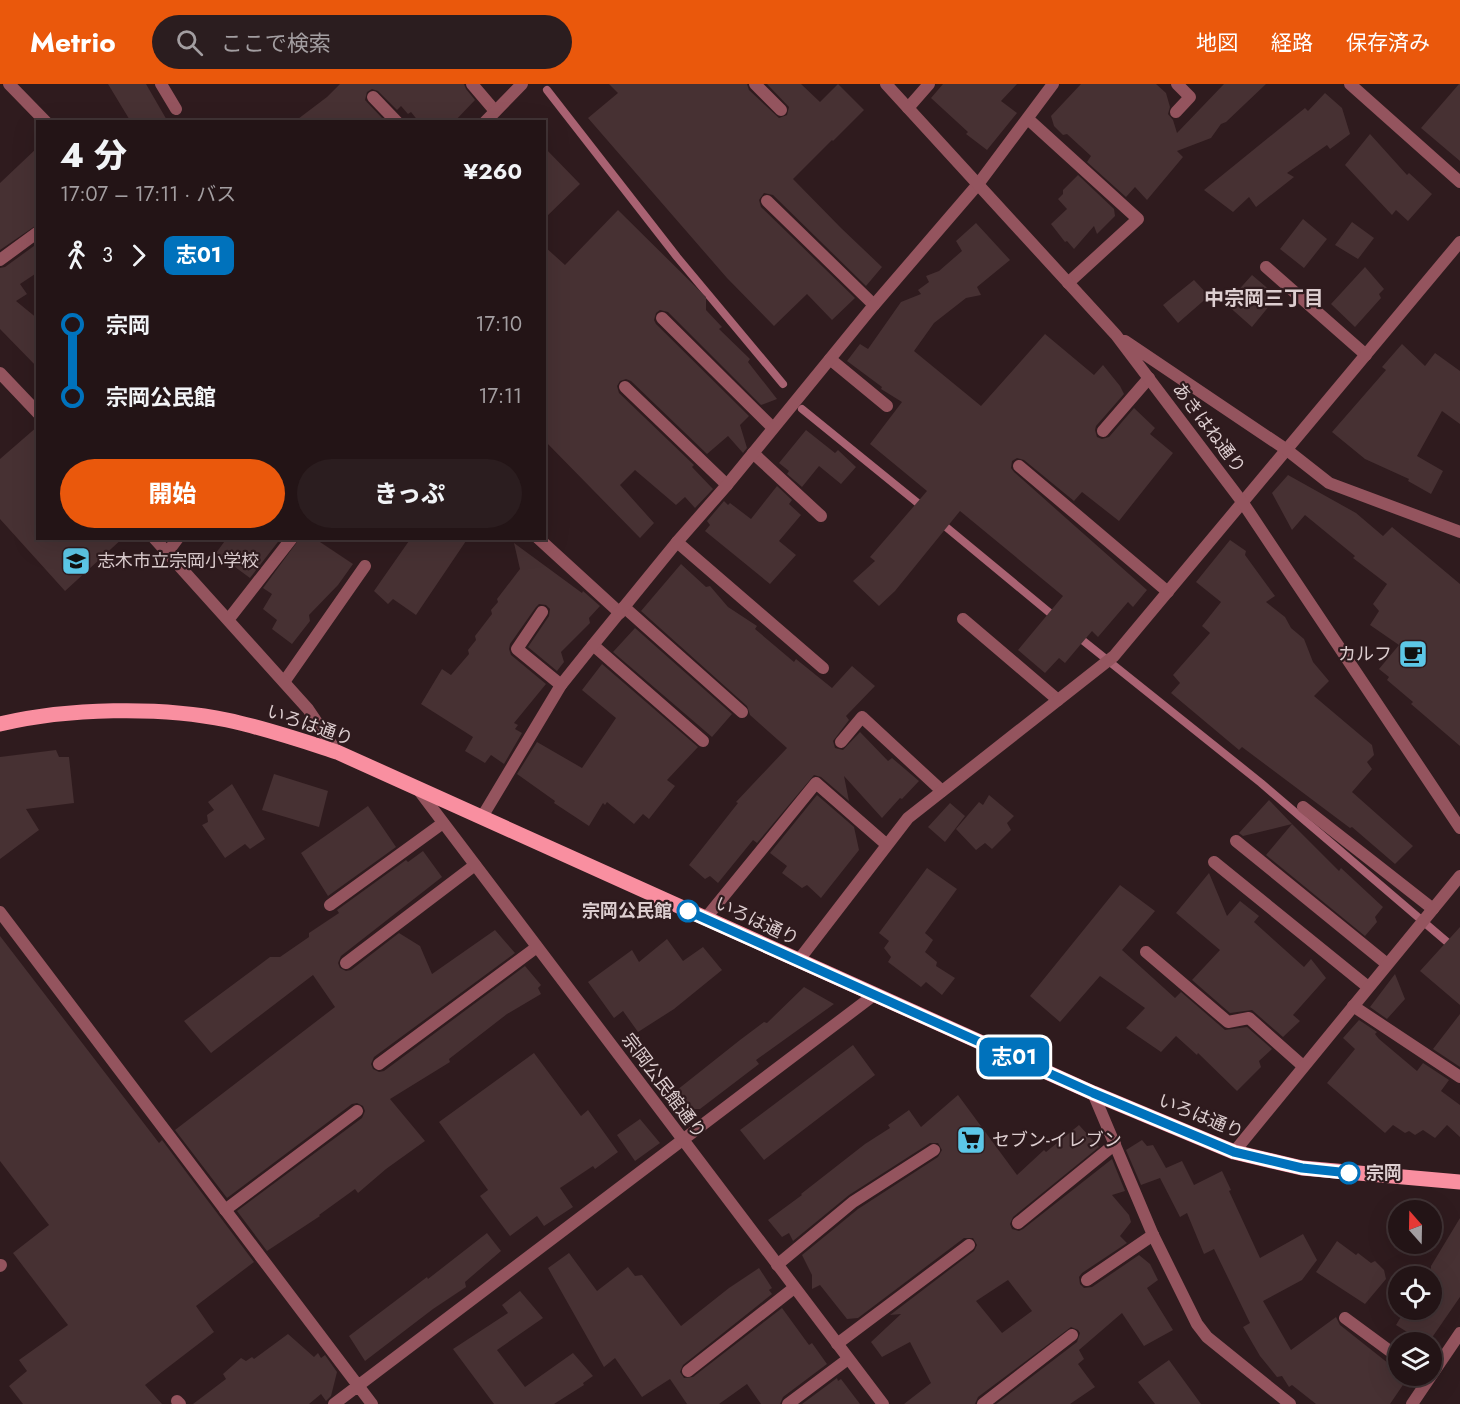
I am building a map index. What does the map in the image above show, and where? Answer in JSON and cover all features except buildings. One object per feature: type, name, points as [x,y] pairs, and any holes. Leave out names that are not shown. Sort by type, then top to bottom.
[{"type":"main road","name":"いろは通り","points":[[0,724],[45,716],[89,712],[175,714],[225,720],[277,732],[336,752],[1093,1093],[1234,1152],[1302,1168],[1460,1182]]},
{"type":"street","points":[[9,84],[44,120]]},
{"type":"street","points":[[161,84],[176,109]]},
{"type":"street","points":[[472,84],[495,111]]},
{"type":"street","points":[[487,120],[522,84]]},
{"type":"street","points":[[755,84],[781,110]]},
{"type":"street","name":"あきはね通り","points":[[886,84],[1116,335],[1243,503],[1460,828]]},
{"type":"street","points":[[908,108],[929,84]]},
{"type":"street","points":[[482,817],[561,685],[874,305],[979,183],[1053,84]]},
{"type":"street","points":[[1176,112],[1190,97],[1177,84]]},
{"type":"street","points":[[1350,84],[1460,182]]},
{"type":"street","points":[[373,97],[395,120]]},
{"type":"street","points":[[1028,119],[1138,219],[1068,283]]},
{"type":"street","points":[[767,201],[874,305]]},
{"type":"street","points":[[0,260],[36,233]]},
{"type":"street","points":[[798,961],[908,818],[1114,656],[1460,242]]},
{"type":"street","points":[[1266,267],[1366,355]]},
{"type":"street","points":[[662,318],[773,428]]},
{"type":"street","points":[[1116,335],[1287,450],[1329,483],[1460,532]]},
{"type":"street","points":[[830,358],[887,406]]},
{"type":"street","points":[[0,373],[36,411]]},
{"type":"street","points":[[1103,431],[1149,378]]},
{"type":"street","points":[[625,387],[728,485]]},
{"type":"street","points":[[753,453],[821,516]]},
{"type":"street","points":[[1018,466],[1168,592]]},
{"type":"street","points":[[156,540],[308,709],[336,752]]},
{"type":"street","points":[[167,553],[177,540]]},
{"type":"street","points":[[228,620],[290,540]]},
{"type":"street","points":[[540,540],[742,712]]},
{"type":"street","points":[[677,542],[823,668]]},
{"type":"street","points":[[284,682],[365,566]]},
{"type":"street","points":[[542,612],[517,649],[561,685]]},
{"type":"street","points":[[963,619],[1058,700]]},
{"type":"street","points":[[593,645],[703,741]]},
{"type":"street","points":[[841,742],[862,717],[942,792]]},
{"type":"street","points":[[705,919],[816,783],[887,845]]},
{"type":"street","name":"宗岡公民館通り","points":[[417,788],[883,1404]]},
{"type":"street","points":[[1303,807],[1431,911]]},
{"type":"street","points":[[330,905],[443,823]]},
{"type":"street","points":[[1236,841],[1387,964]]},
{"type":"street","points":[[1215,862],[1368,987]]},
{"type":"street","points":[[346,963],[476,865]]},
{"type":"street","points":[[1234,1152],[1460,876]]},
{"type":"street","points":[[0,912],[372,1404]]},
{"type":"street","points":[[379,1064],[537,947]]},
{"type":"street","points":[[1146,952],[1228,1022],[1249,1018],[1303,1066]]},
{"type":"street","points":[[334,1404],[874,995]]},
{"type":"street","points":[[1353,1006],[1460,1077]]},
{"type":"street","points":[[1093,1093],[1153,1235],[1197,1324],[1207,1337],[1290,1404]]},
{"type":"street","points":[[225,1210],[357,1111]]},
{"type":"street","points":[[1018,1222],[1114,1144]]},
{"type":"street","points":[[777,1265],[853,1202],[934,1150]]},
{"type":"street","points":[[1087,1280],[1153,1235]]},
{"type":"street","points":[[837,1344],[969,1245]]},
{"type":"street","points":[[688,1371],[794,1288]]},
{"type":"street","points":[[1345,1318],[1388,1350]]},
{"type":"street","points":[[1442,1357],[1460,1333]]},
{"type":"street","points":[[983,1404],[1072,1335]]},
{"type":"street","points":[[788,1404],[848,1359]]},
{"type":"street","points":[[1412,1404],[1422,1386]]},
{"type":"waterway","points":[[547,90],[677,257],[783,384]]},
{"type":"waterway","points":[[802,409],[924,508]]},
{"type":"waterway","points":[[940,522],[1056,618]]},
{"type":"waterway","points":[[1076,635],[1261,783],[1460,953]]},
{"type":"bus line","name":"志01","points":[[688,911],[1093,1093],[1234,1152],[1302,1168],[1349,1173]]},
{"type":"place","name":"志木市立宗岡小学校","points":[[76,561]]},
{"type":"place","name":"カルフ","points":[[1413,654]]},
{"type":"place","name":"宗岡公民館","points":[[688,911]]},
{"type":"place","name":"セブン-イレブン","points":[[971,1140]]},
{"type":"place","name":"宗岡","points":[[1349,1173]]},
{"type":"district","name":"中宗岡三丁目","points":[[1264,298]]}]
